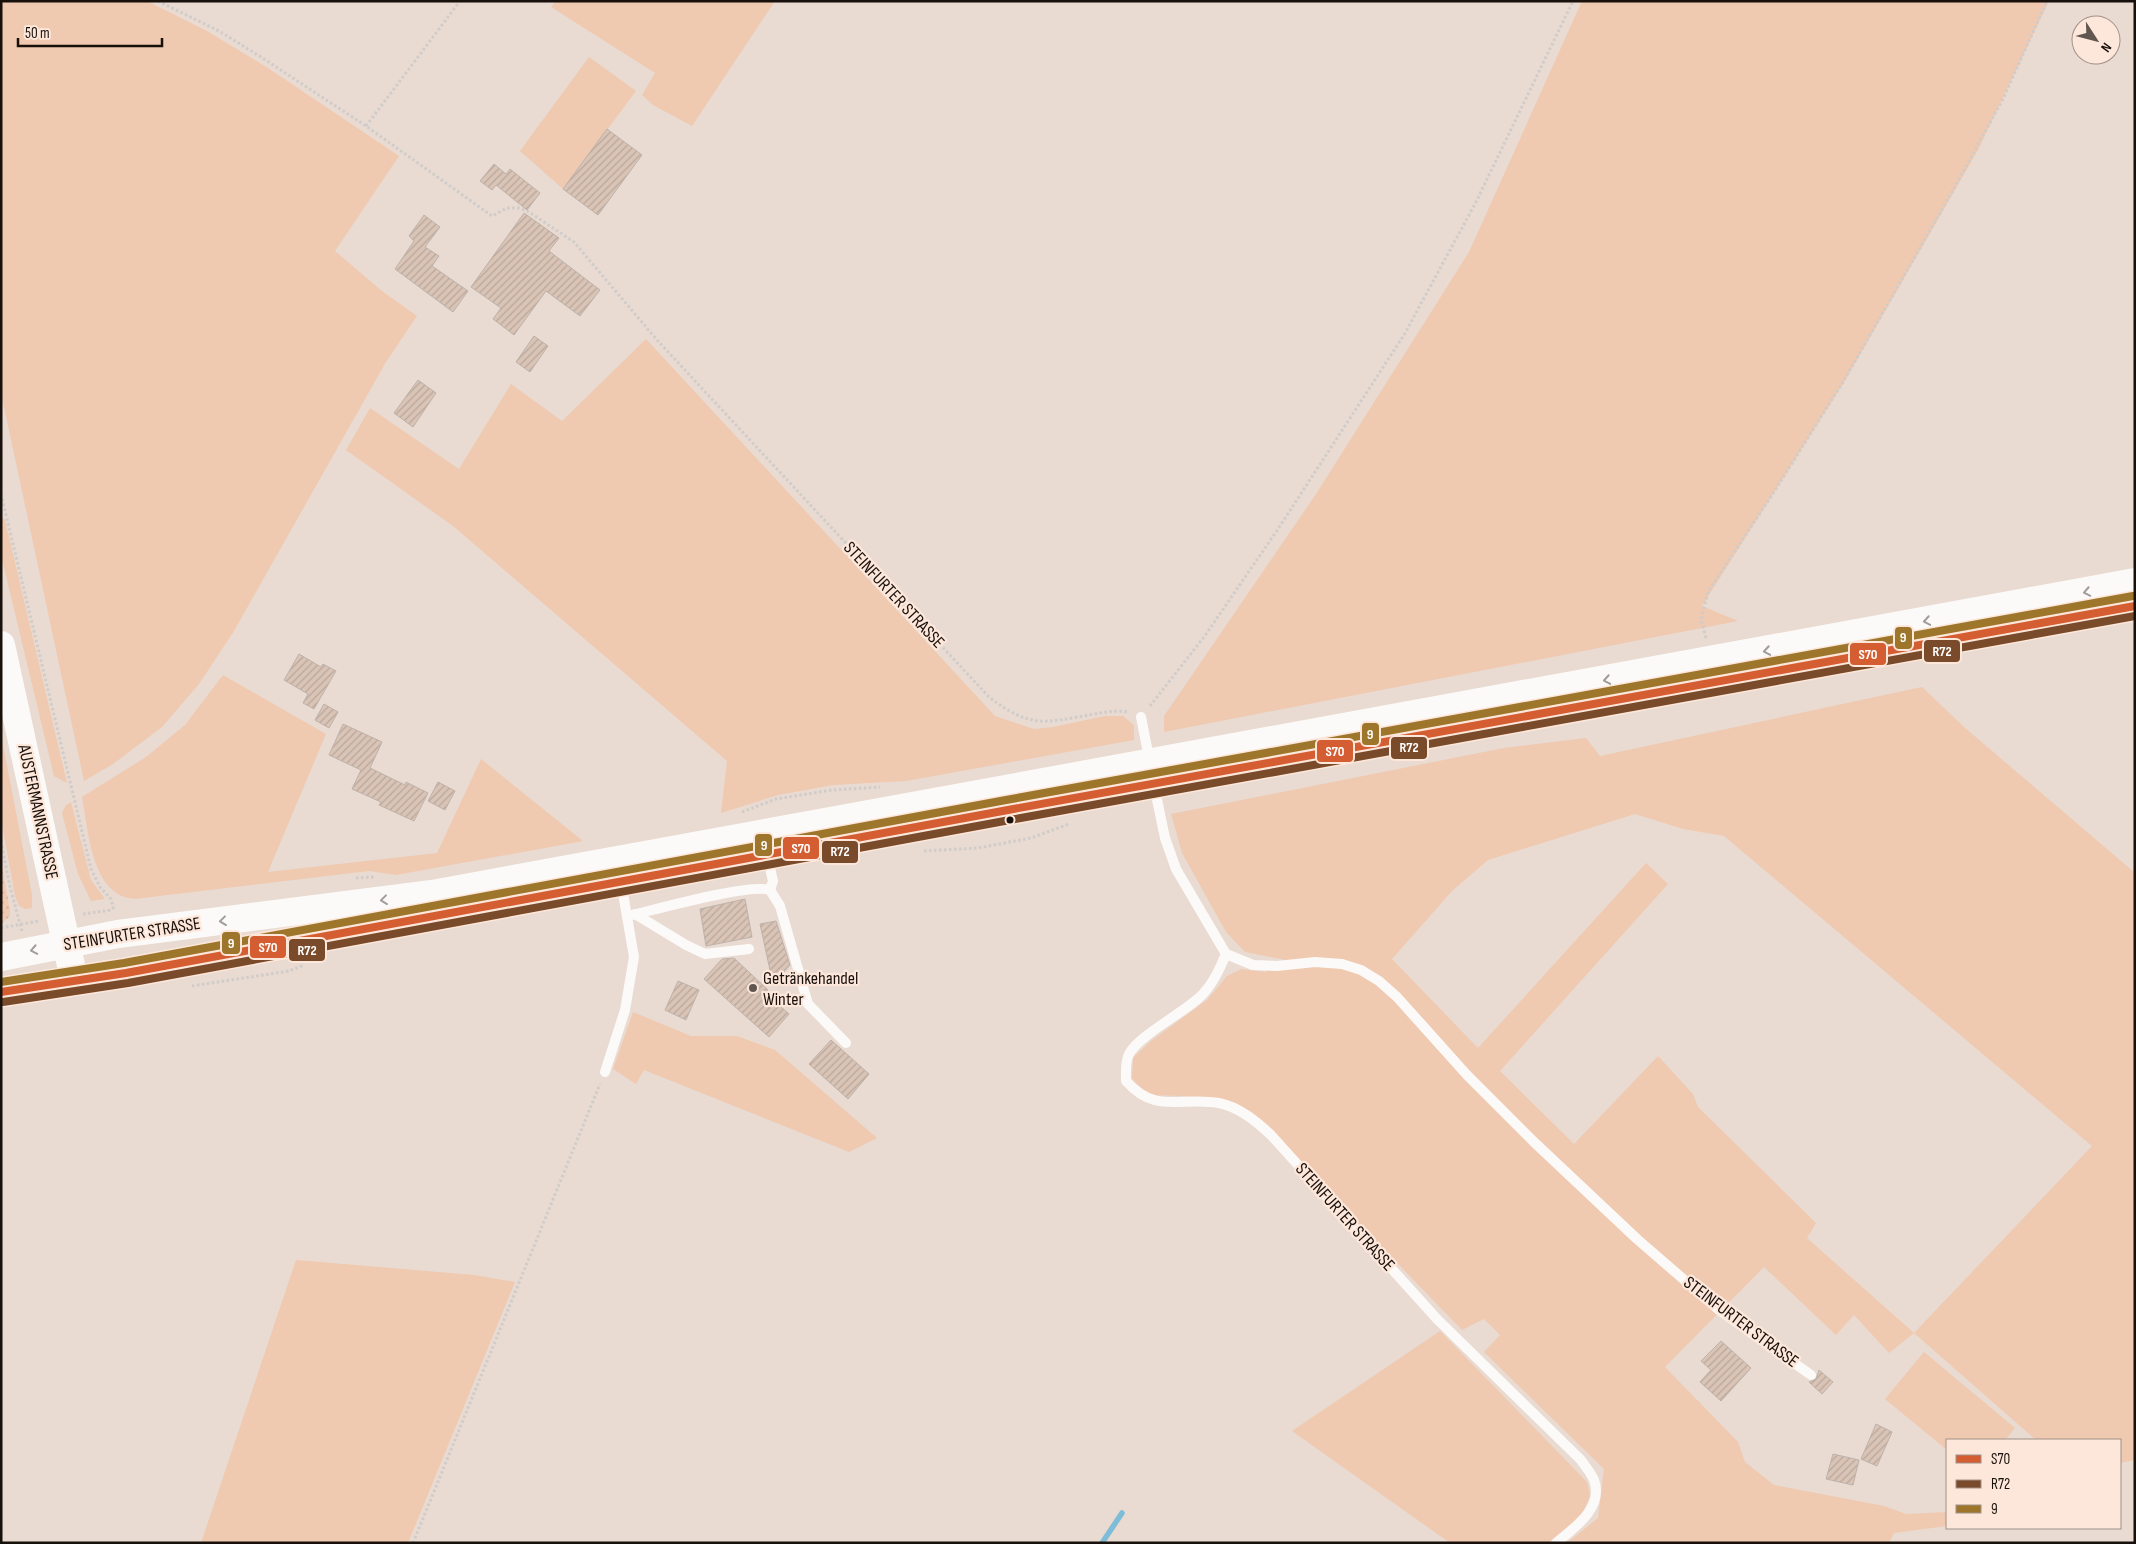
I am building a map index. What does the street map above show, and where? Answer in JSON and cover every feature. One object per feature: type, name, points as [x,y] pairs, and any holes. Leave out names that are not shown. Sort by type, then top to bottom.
[{"type":"main road","name":"STEINFURTER STRASSE","points":[[1,992],[74,979],[135,971],[767,854],[1152,774],[2135,582]]},
{"type":"main road","name":"STEINFURTER STRASSE","points":[[1,957],[118,934],[432,894],[1152,774],[2135,606]]},
{"type":"main road","name":"AUSTERMANNSTRASSE","points":[[1,645],[68,944],[74,979]]},
{"type":"lane","points":[[1141,718],[1165,838],[1176,868],[1226,954]]},
{"type":"lane","points":[[767,854],[773,881],[770,890]]},
{"type":"lane","points":[[605,1072],[625,1010],[634,957],[631,915],[621,880]]},
{"type":"lane","points":[[631,915],[735,892],[758,889],[770,890]]},
{"type":"lane","points":[[770,890],[780,906],[808,1004],[846,1043]]},
{"type":"lane","points":[[631,915],[686,946],[705,954],[750,949]]},
{"type":"lane","name":"STEINFURTER STRASSE","points":[[1556,1543],[1582,1522],[1596,1496],[1594,1480],[1581,1460],[1437,1319],[1270,1135],[1251,1117],[1219,1103],[1162,1102],[1147,1099],[1135,1091],[1126,1081],[1126,1066],[1129,1054],[1141,1040],[1203,994],[1217,976],[1226,954],[1253,965],[1277,966],[1315,962],[1342,964],[1362,970],[1379,981],[1397,997],[1466,1075],[1637,1239],[1719,1310],[1811,1376]]},
{"type":"path","points":[[158,1],[219,31],[366,126],[460,1]]},
{"type":"path","points":[[1141,718],[1204,637],[1278,530],[1404,335],[1476,202],[1573,1]]},
{"type":"path","points":[[1706,638],[1701,619],[1708,592],[1842,382],[1952,192],[2003,99],[2047,1]]},
{"type":"path","name":"STEINFURTER STRASSE","points":[[366,126],[492,216],[506,208],[519,208],[529,212],[574,242],[658,340],[988,697],[1009,712],[1034,721],[1055,721],[1122,710],[1132,712],[1141,718]]},
{"type":"path","points":[[1,494],[3,513],[91,869],[100,887],[112,899],[113,909]]},
{"type":"path","points":[[1,841],[20,924]]},
{"type":"path","points":[[414,1543],[605,1072]]},
{"type":"shaded area","points":[[1,1],[147,1],[207,31],[268,68],[399,156],[335,251],[382,291],[417,316],[386,362],[234,631],[199,684],[162,727],[113,764],[84,781],[1,393]]},
{"type":"shaded area","points":[[556,1],[775,1],[692,126],[653,105],[642,95],[655,73],[551,7]]},
{"type":"shaded area","points":[[1582,1],[2049,1],[1978,150],[1846,379],[1702,606],[1738,621],[1164,732],[1164,716],[1316,494],[1469,252]]},
{"type":"shaded area","points":[[589,57],[636,91],[563,189],[520,151]]},
{"type":"shaded area","points":[[646,339],[995,716],[1034,729],[1105,716],[1123,716],[1134,725],[1134,740],[906,781],[833,785],[778,795],[721,813],[727,761],[453,526],[346,450],[370,408],[459,469],[511,384],[562,421]]},
{"type":"shaded area","points":[[1,517],[5,520],[67,783],[54,776],[1,555]]},
{"type":"shaded area","points":[[223,675],[326,734],[268,872],[437,853],[481,759],[583,841],[396,875],[369,871],[139,899],[128,898],[116,892],[106,883],[99,870],[89,840],[82,797],[146,757],[185,725]]},
{"type":"shaded area","points":[[1922,687],[1964,727],[2135,873],[2135,1460],[2121,1463],[2121,1439],[2035,1439],[1914,1333],[1889,1353],[1854,1315],[1836,1335],[1764,1267],[1665,1367],[1738,1442],[1745,1462],[1774,1485],[1884,1506],[1906,1514],[1946,1512],[1946,1526],[1894,1533],[1889,1543],[1567,1543],[1598,1518],[1604,1469],[1484,1352],[1500,1335],[1484,1319],[1462,1330],[1253,1114],[1220,1100],[1149,1095],[1132,1079],[1133,1058],[1151,1041],[1207,1000],[1227,976],[1241,969],[1265,972],[1286,960],[1245,952],[1226,932],[1182,853],[1171,814],[1504,748],[1586,738],[1600,756]],"holes":[[[1635,814],[1683,829],[1724,836],[2092,1146],[1914,1333],[1807,1238],[1816,1223],[1698,1107],[1693,1094],[1658,1056],[1574,1144],[1500,1071],[1668,884],[1646,863],[1478,1048],[1392,959],[1452,891],[1488,860]]]},
{"type":"shaded area","points":[[1,735],[32,895],[32,908],[25,909],[19,906],[15,896],[1,819]]},
{"type":"shaded area","points":[[71,802],[91,880],[105,899],[91,901],[78,874],[62,813],[66,805]]},
{"type":"shaded area","points":[[1,862],[10,916],[1,924]]},
{"type":"shaded area","points":[[633,1012],[691,1036],[737,1036],[775,1050],[877,1138],[849,1152],[644,1070],[636,1084],[613,1069]]},
{"type":"shaded area","points":[[296,1260],[474,1275],[515,1282],[408,1543],[201,1543]]},
{"type":"shaded area","points":[[1440,1331],[1587,1482],[1590,1496],[1581,1517],[1548,1543],[1450,1543],[1292,1431]]},
{"type":"shaded area","points":[[1924,1352],[2015,1428],[2006,1439],[1946,1439],[1946,1449],[1885,1399]]},
{"type":"building","points":[[607,129],[642,155],[598,215],[563,189]]},
{"type":"building","points":[[494,164],[506,174],[510,169],[540,193],[527,210],[496,185],[492,190],[480,181]]},
{"type":"building","points":[[524,213],[559,238],[549,251],[600,290],[580,316],[546,291],[514,335],[493,319],[501,308],[471,287]]},
{"type":"building","points":[[424,215],[440,227],[425,247],[439,256],[432,266],[468,291],[453,312],[395,269],[414,241],[409,236]]},
{"type":"building","points":[[534,336],[548,346],[530,372],[516,362]]},
{"type":"building","points":[[418,380],[436,393],[413,427],[394,413]]},
{"type":"building","points":[[299,654],[321,667],[323,664],[336,671],[314,709],[303,703],[308,694],[284,680]]},
{"type":"building","points":[[324,704],[338,712],[329,728],[315,720]]},
{"type":"building","points":[[343,724],[382,742],[370,768],[405,785],[406,782],[428,793],[414,821],[379,805],[381,802],[352,789],[361,770],[329,755]]},
{"type":"building","points":[[438,782],[455,791],[445,810],[428,801]]},
{"type":"building","points":[[745,899],[752,937],[706,946],[700,909]]},
{"type":"building","points":[[776,921],[790,965],[773,984],[760,924]]},
{"type":"building","points":[[734,958],[768,990],[765,993],[789,1014],[769,1037],[704,979],[722,959]]},
{"type":"building","points":[[678,981],[699,990],[686,1020],[665,1010]]},
{"type":"building","points":[[831,1040],[869,1074],[848,1099],[809,1064]]},
{"type":"building","points":[[1721,1341],[1751,1368],[1721,1401],[1700,1382],[1711,1370],[1701,1361]]},
{"type":"building","points":[[1819,1370],[1833,1382],[1822,1394],[1809,1382],[1816,1379]]},
{"type":"building","points":[[1876,1424],[1892,1432],[1877,1466],[1861,1459]]},
{"type":"building","points":[[1833,1454],[1859,1460],[1853,1485],[1826,1479]]},
{"type":"waterway","points":[[1102,1543],[1122,1513]]},
{"type":"transit line","name":"9","points":[[1,982],[124,963],[1006,800],[2133,596]]},
{"type":"transit line","name":"S70","points":[[1,992],[126,973],[1008,810],[2135,606]]},
{"type":"transit line","name":"R72","points":[[3,1002],[128,983],[1010,820],[2135,616]]},
{"type":"place","name":"Getränkehandel Winter","points":[[753,988]]}]
